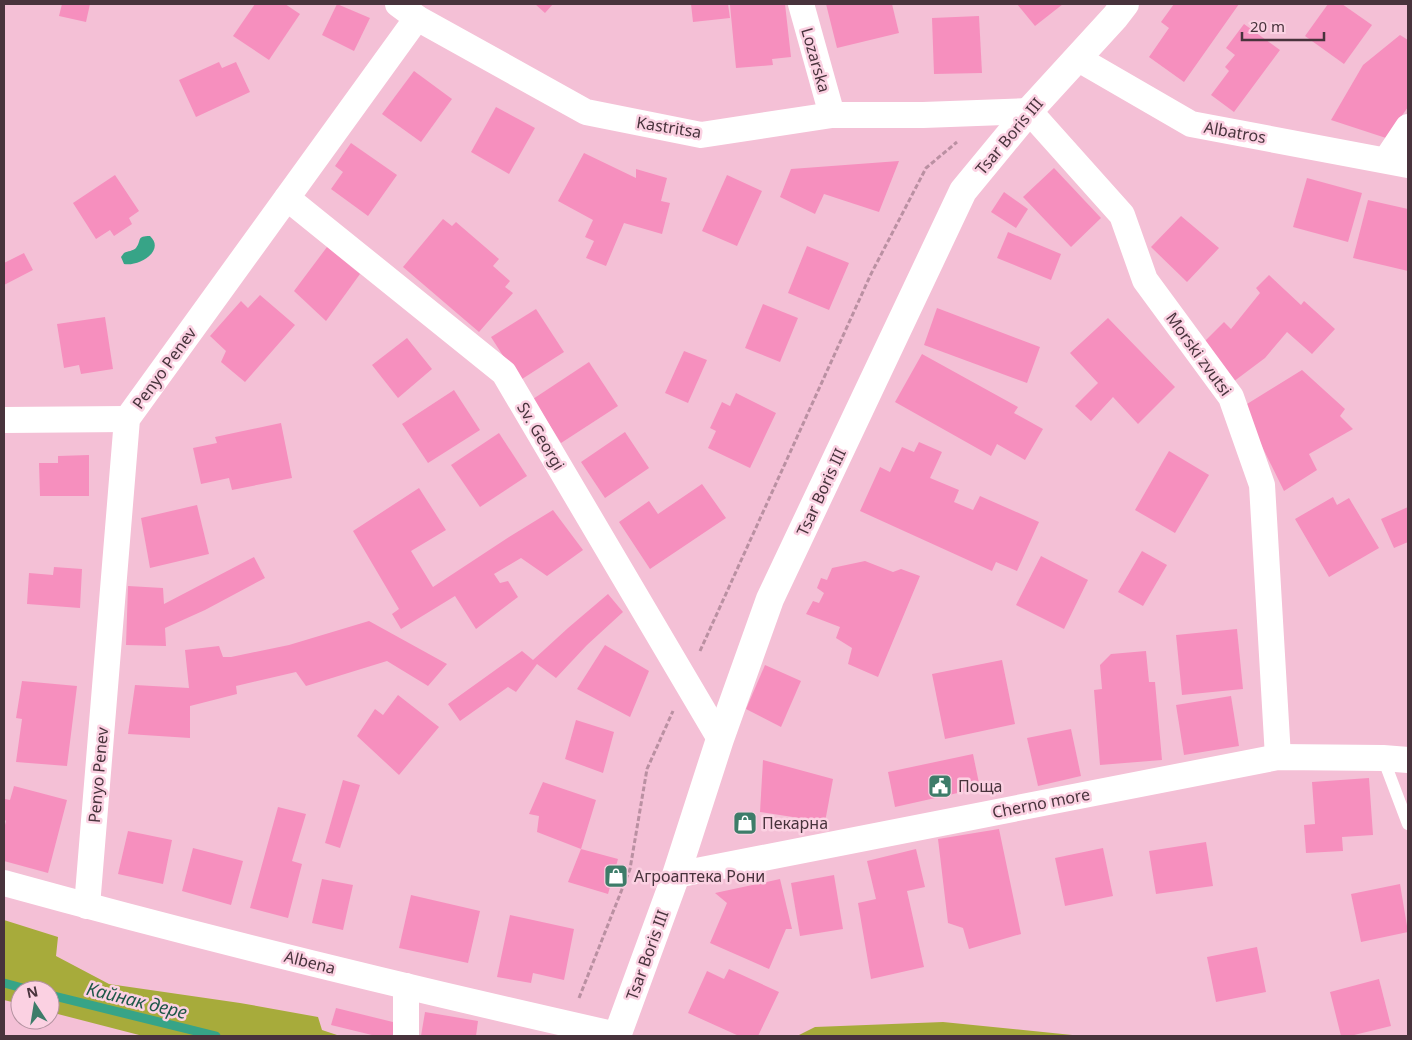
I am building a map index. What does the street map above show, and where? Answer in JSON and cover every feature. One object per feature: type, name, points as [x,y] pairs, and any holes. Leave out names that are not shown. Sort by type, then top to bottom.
[{"type":"street","name":"Lozarska","points":[[800,4],[832,115]]},
{"type":"street","name":"Tsar Boris III","points":[[617,1036],[676,875],[720,740],[770,599],[963,191],[1029,111],[1125,4]]},
{"type":"street","name":"Kastritsa","points":[[407,11],[586,112],[701,135],[832,115],[923,115],[1029,111]]},
{"type":"street","name":"Penyo Penev","points":[[87,906],[127,419],[287,198],[407,11]]},
{"type":"street","name":"Albatros","points":[[1077,58],[1191,124],[1397,163]]},
{"type":"street","name":"Morski zvutsi","points":[[1029,111],[1122,216],[1145,280],[1231,397],[1262,485],[1278,757]]},
{"type":"street","points":[[1397,163],[1408,127]]},
{"type":"street","name":"Sv. Georgi","points":[[287,198],[504,373],[720,740]]},
{"type":"street","points":[[4,420],[127,419]]},
{"type":"street","name":"Cherno more","points":[[676,875],[1278,757],[1408,760]]},
{"type":"street","name":"Albena","points":[[4,882],[87,906],[406,986],[617,1036]]},
{"type":"street","points":[[406,986],[406,1036]]},
{"type":"lane","points":[[1383,758],[1408,824]]},
{"type":"shaded area","points":[[150,236],[155,247],[148,257],[136,263],[124,264],[121,257],[124,253],[136,248],[141,238]]},
{"type":"shaded area","points":[[4,920],[58,937],[56,956],[109,984],[240,1003],[318,1017],[322,1030],[340,1036],[143,1036],[60,1015],[60,980],[10,980],[10,1002],[4,1000]]},
{"type":"shaded area","points":[[943,1022],[1082,1036],[797,1036],[815,1027]]},
{"type":"building","points":[[62,4],[90,4],[86,22],[59,16]]},
{"type":"building","points":[[255,4],[285,4],[300,14],[269,60],[233,36]]},
{"type":"building","points":[[337,4],[370,18],[354,51],[322,35]]},
{"type":"building","points":[[535,4],[553,4],[545,13]]},
{"type":"building","points":[[691,4],[728,4],[730,18],[693,22]]},
{"type":"building","points":[[785,4],[791,57],[772,59],[773,65],[736,68],[730,5]]},
{"type":"building","points":[[826,4],[892,4],[899,33],[837,48]]},
{"type":"building","points":[[1017,4],[1063,4],[1035,26]]},
{"type":"building","points":[[1174,4],[1239,4],[1184,82],[1149,57],[1169,28],[1161,22]]},
{"type":"building","points":[[1328,4],[1342,4],[1372,25],[1344,64],[1305,36]]},
{"type":"building","points":[[979,16],[982,73],[934,74],[932,18]]},
{"type":"building","points":[[1244,24],[1280,50],[1234,112],[1211,95],[1229,71],[1225,67],[1235,55],[1226,48]]},
{"type":"building","points":[[1400,35],[1408,40],[1408,107],[1386,138],[1331,120],[1363,65]]},
{"type":"building","points":[[219,62],[222,68],[236,62],[250,92],[196,117],[179,80]]},
{"type":"building","points":[[414,71],[452,99],[421,142],[382,114]]},
{"type":"building","points":[[496,107],[535,128],[509,174],[471,152]]},
{"type":"building","points":[[351,143],[397,175],[368,216],[331,189],[343,172],[335,166]]},
{"type":"building","points":[[584,153],[636,178],[636,169],[667,178],[661,201],[670,203],[662,234],[624,223],[606,266],[586,258],[594,241],[585,237],[593,220],[558,201]]},
{"type":"building","points":[[899,161],[879,212],[824,194],[815,214],[780,197],[791,169]]},
{"type":"building","points":[[1054,168],[1101,218],[1071,247],[1023,197]]},
{"type":"building","points":[[115,175],[139,211],[129,218],[132,224],[114,236],[110,230],[96,239],[73,203]]},
{"type":"building","points":[[727,175],[762,191],[737,246],[702,231]]},
{"type":"building","points":[[1307,178],[1362,193],[1348,242],[1293,227]]},
{"type":"building","points":[[1004,192],[1028,209],[1016,228],[991,212]]},
{"type":"building","points":[[1368,200],[1408,209],[1408,271],[1353,258]]},
{"type":"building","points":[[1181,216],[1219,248],[1187,282],[1151,247]]},
{"type":"building","points":[[443,219],[452,226],[456,222],[499,259],[493,266],[510,281],[505,287],[513,293],[479,332],[403,267]]},
{"type":"building","points":[[1008,232],[1061,254],[1051,280],[997,258]]},
{"type":"building","points":[[807,246],[849,263],[829,310],[788,293]]},
{"type":"building","points":[[327,247],[360,274],[326,321],[294,291]]},
{"type":"building","points":[[24,253],[33,270],[4,285],[4,263]]},
{"type":"building","points":[[1269,275],[1301,305],[1304,301],[1335,329],[1312,354],[1287,332],[1265,358],[1233,382],[1205,341],[1224,322],[1231,329],[1260,293],[1256,288]]},
{"type":"building","points":[[260,295],[295,325],[245,382],[221,362],[226,351],[210,336],[241,301],[248,308]]},
{"type":"building","points":[[763,304],[798,318],[780,362],[745,348]]},
{"type":"building","points":[[937,308],[1040,347],[1027,383],[924,345]]},
{"type":"building","points":[[536,309],[564,352],[519,381],[491,337]]},
{"type":"building","points":[[105,317],[113,369],[81,374],[79,365],[64,368],[57,324]]},
{"type":"building","points":[[1108,318],[1175,387],[1138,424],[1113,397],[1091,421],[1075,406],[1098,383],[1070,353]]},
{"type":"building","points":[[407,338],[432,369],[398,398],[372,365]]},
{"type":"building","points":[[684,351],[707,360],[688,403],[665,393]]},
{"type":"building","points":[[922,354],[1018,407],[1014,413],[1043,429],[1025,460],[997,444],[991,456],[895,402]]},
{"type":"building","points":[[589,362],[618,406],[561,443],[533,399]]},
{"type":"building","points":[[1302,370],[1345,409],[1340,416],[1353,429],[1309,454],[1317,470],[1284,491],[1251,424],[1247,404]]},
{"type":"building","points":[[454,390],[480,430],[428,463],[402,424]]},
{"type":"building","points":[[736,393],[776,413],[750,468],[708,448],[716,431],[710,428],[722,402],[730,406]]},
{"type":"building","points":[[281,423],[292,478],[232,490],[229,478],[201,484],[193,448],[217,443],[215,437]]},
{"type":"building","points":[[625,432],[649,468],[605,498],[581,462]]},
{"type":"building","points":[[499,433],[527,476],[480,507],[451,465]]},
{"type":"building","points":[[919,442],[942,452],[930,478],[959,490],[954,502],[973,510],[980,496],[1039,522],[1017,571],[996,562],[992,571],[860,511],[880,467],[890,472],[902,447],[914,452]]},
{"type":"building","points":[[1169,451],[1209,475],[1175,533],[1135,510]]},
{"type":"building","points":[[89,455],[89,496],[40,496],[39,463],[58,463],[58,456]]},
{"type":"building","points":[[702,484],[726,518],[650,569],[619,522],[649,501],[658,514]]},
{"type":"building","points":[[419,488],[446,530],[411,551],[433,587],[553,510],[583,550],[547,576],[521,558],[494,574],[500,583],[508,581],[518,597],[476,629],[455,596],[401,629],[392,614],[399,609],[353,531]]},
{"type":"building","points":[[1333,497],[1337,505],[1349,498],[1379,548],[1329,577],[1295,519]]},
{"type":"building","points":[[197,505],[209,554],[150,568],[141,518]]},
{"type":"building","points":[[1408,507],[1408,542],[1394,548],[1381,519]]},
{"type":"building","points":[[1142,551],[1167,565],[1143,606],[1118,592]]},
{"type":"building","points":[[1041,556],[1088,580],[1064,629],[1016,605]]},
{"type":"building","points":[[254,557],[265,578],[205,610],[165,628],[166,646],[126,645],[128,586],[163,588],[164,604]]},
{"type":"building","points":[[865,561],[893,572],[901,569],[920,576],[878,677],[848,664],[852,648],[836,638],[840,627],[806,614],[813,601],[819,603],[824,593],[817,588],[821,578],[827,580],[832,568]]},
{"type":"building","points":[[54,567],[82,569],[80,608],[27,604],[29,573],[53,575]]},
{"type":"building","points":[[608,594],[623,612],[587,645],[556,678],[537,664],[516,692],[508,687],[460,721],[448,704],[522,651],[533,660]]},
{"type":"building","points":[[369,621],[447,664],[428,686],[387,661],[306,686],[296,672],[236,686],[237,694],[190,706],[190,738],[128,734],[135,685],[189,688],[185,650],[219,646],[223,657],[231,657],[289,645]]},
{"type":"building","points":[[1237,629],[1243,689],[1182,695],[1176,635]]},
{"type":"building","points":[[605,645],[649,671],[630,717],[577,689]]},
{"type":"building","points":[[1146,651],[1149,682],[1155,682],[1162,760],[1100,765],[1094,690],[1102,689],[1100,665],[1111,654]]},
{"type":"building","points":[[1002,660],[1015,724],[945,739],[932,674]]},
{"type":"building","points":[[765,665],[801,681],[781,727],[746,709]]},
{"type":"building","points":[[22,681],[77,686],[67,766],[16,762],[22,719],[16,718]]},
{"type":"building","points":[[398,695],[439,727],[399,775],[357,736],[375,709],[383,715]]},
{"type":"building","points":[[1231,696],[1239,746],[1184,755],[1176,705]]},
{"type":"building","points":[[576,720],[614,732],[603,773],[565,759]]},
{"type":"building","points":[[1071,729],[1081,776],[1038,786],[1027,738]]},
{"type":"building","points":[[973,754],[980,788],[895,807],[888,772]]},
{"type":"building","points":[[763,760],[833,779],[825,822],[760,812]]},
{"type":"building","points":[[1369,778],[1373,835],[1342,837],[1343,851],[1306,853],[1304,825],[1315,824],[1312,782]]},
{"type":"building","points":[[343,780],[360,785],[340,848],[325,843]]},
{"type":"building","points":[[543,782],[596,800],[581,849],[537,832],[539,816],[529,814]]},
{"type":"building","points":[[14,786],[67,800],[48,873],[4,861],[4,829],[6,821],[4,819],[4,802],[5,799],[10,800]]},
{"type":"building","points":[[278,807],[306,814],[292,861],[302,864],[288,918],[250,908]]},
{"type":"building","points":[[999,829],[1021,934],[969,949],[963,928],[948,923],[938,839]]},
{"type":"building","points":[[128,831],[172,840],[163,884],[118,874]]},
{"type":"building","points":[[1206,842],[1213,886],[1156,894],[1149,851]]},
{"type":"building","points":[[193,848],[243,861],[231,905],[182,891]]},
{"type":"building","points":[[1103,848],[1113,896],[1065,906],[1055,858]]},
{"type":"building","points":[[581,849],[618,859],[608,894],[568,882]]},
{"type":"building","points":[[916,849],[925,887],[907,891],[924,967],[871,979],[858,903],[876,899],[867,861]]},
{"type":"building","points":[[834,875],[843,929],[800,936],[791,883]]},
{"type":"building","points":[[322,879],[353,885],[343,930],[312,923]]},
{"type":"building","points":[[780,879],[792,929],[786,929],[769,969],[710,943],[727,903],[715,893]]},
{"type":"building","points":[[1400,884],[1408,932],[1361,942],[1351,894]]},
{"type":"building","points":[[411,895],[480,911],[468,963],[399,948]]},
{"type":"building","points":[[510,915],[574,929],[564,980],[533,973],[531,983],[497,977]]},
{"type":"building","points":[[1257,947],[1266,992],[1216,1002],[1207,957]]},
{"type":"building","points":[[729,969],[779,992],[758,1036],[739,1036],[688,1013],[707,971],[724,979]]},
{"type":"building","points":[[1379,979],[1391,1026],[1350,1036],[1341,1036],[1330,992]]},
{"type":"building","points":[[336,1008],[401,1024],[398,1036],[376,1036],[331,1025]]},
{"type":"building","points":[[425,1012],[478,1021],[476,1036],[421,1036]]},
{"type":"waterway","name":"Кайнак дере","points":[[4,983],[10,985]]},
{"type":"waterway","name":"Кайнак дере","points":[[60,997],[216,1036]]},
{"type":"place","name":"Поща","points":[[940,786]]},
{"type":"place","name":"Пекарна","points":[[745,823]]},
{"type":"place","name":"Агроаптека Рони","points":[[616,876]]}]
